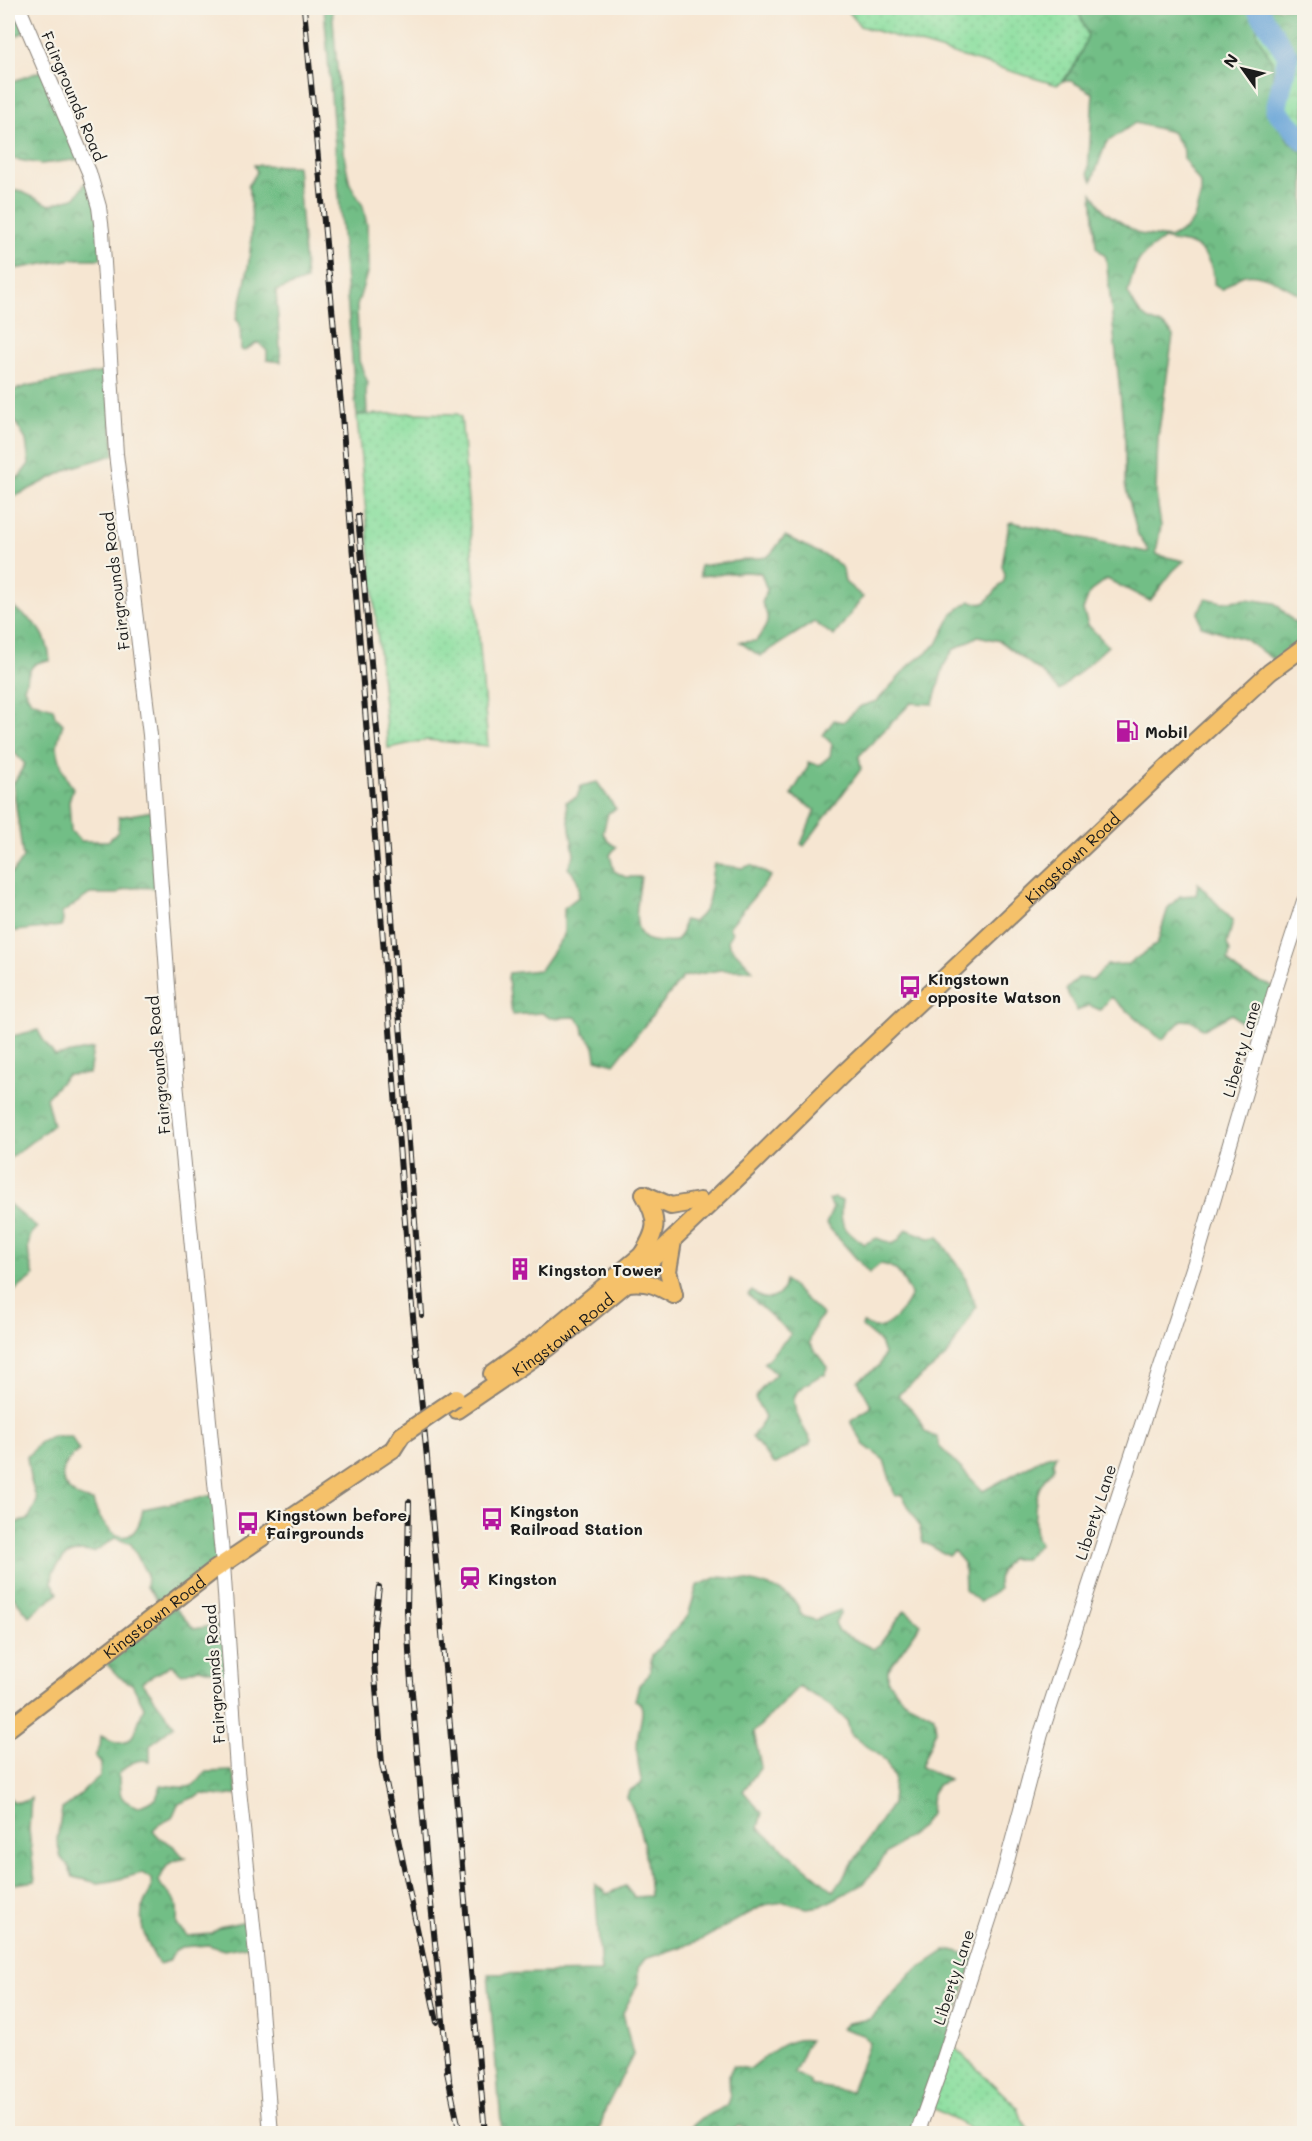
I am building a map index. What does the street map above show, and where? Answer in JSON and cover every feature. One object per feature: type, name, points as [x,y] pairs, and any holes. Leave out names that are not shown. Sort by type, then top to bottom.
[{"type":"main road","name":"Kingstown Road","points":[[457,1404],[548,1348],[627,1283],[1178,756],[1270,672],[1305,647]]},
{"type":"main road","name":"Kingstown Road","points":[[8,1729],[223,1564],[393,1449],[405,1444],[546,1336],[641,1256],[825,1085],[844,1073]]},
{"type":"main road","points":[[641,1256],[655,1231],[656,1219],[644,1194],[671,1206],[700,1201]]},
{"type":"main road","points":[[627,1283],[644,1281],[657,1285],[674,1295],[668,1271],[673,1241]]},
{"type":"street","name":"Fairgrounds Road","points":[[20,8],[89,172],[99,207],[116,454],[150,735],[172,1042],[223,1564],[237,1770],[259,1984],[271,2133]]},
{"type":"street","name":"Liberty Lane","points":[[917,2133],[1002,1880],[1041,1734],[1198,1253],[1275,990],[1305,901]]},
{"type":"green space","points":[[8,8],[18,8],[24,32],[8,40]]},
{"type":"green space","points":[[324,8],[332,8],[345,161],[350,184],[363,206],[367,225],[368,270],[357,306],[359,361],[368,383],[367,414],[357,415],[356,409]]},
{"type":"green space","points":[[846,8],[1077,8],[1088,35],[1072,69],[1057,85],[860,26]]},
{"type":"green space","points":[[1077,8],[1304,8],[1304,58],[1286,43],[1269,17],[1257,25],[1257,34],[1272,61],[1275,100],[1288,140],[1304,154],[1304,297],[1283,285],[1257,275],[1242,276],[1222,290],[1214,285],[1213,274],[1206,257],[1198,248],[1190,244],[1164,239],[1143,256],[1133,274],[1128,293],[1141,314],[1164,326],[1173,336],[1158,437],[1156,493],[1161,526],[1156,552],[1158,555],[1184,561],[1173,571],[1150,601],[1107,579],[1090,592],[1083,610],[1088,625],[1108,646],[1059,691],[1045,675],[1000,641],[978,636],[953,650],[944,665],[933,704],[911,703],[859,756],[861,769],[804,846],[801,844],[815,810],[791,795],[808,767],[808,762],[819,765],[830,756],[832,744],[823,735],[834,720],[843,722],[861,706],[877,701],[911,664],[937,644],[953,613],[970,601],[981,604],[986,602],[1004,581],[1005,574],[1002,566],[1009,523],[1149,551],[1138,535],[1125,485],[1125,442],[1106,257],[1096,247],[1092,193],[1105,212],[1139,234],[1170,238],[1186,229],[1194,219],[1201,185],[1184,159],[1184,151],[1172,132],[1135,123],[1106,143],[1092,181],[1088,173],[1093,93],[1071,81],[1063,81],[1077,62],[1088,35]]},
{"type":"green space","points":[[1269,17],[1286,43],[1304,58],[1304,154],[1288,140],[1281,129],[1275,100],[1272,61],[1257,34],[1257,25]]},
{"type":"green space","points":[[44,70],[88,172],[98,214],[101,259],[73,259],[8,270],[8,192],[18,190],[50,205],[76,197],[89,177],[82,159],[41,164],[8,158],[8,83]]},
{"type":"green space","points":[[254,165],[297,166],[306,280],[276,291],[281,362],[267,360],[267,351],[258,342],[244,351],[241,350],[240,324],[236,319],[250,253],[252,219],[248,186],[257,172]]},
{"type":"green space","points":[[109,371],[114,455],[73,467],[8,500],[8,479],[19,477],[29,464],[26,440],[8,410],[8,392],[27,386]]},
{"type":"green space","points":[[413,413],[461,416],[488,746],[427,740],[388,748],[357,415]]},
{"type":"green space","points":[[785,536],[834,560],[843,569],[845,582],[863,597],[834,636],[814,622],[760,656],[740,642],[756,641],[767,623],[767,615],[762,603],[767,590],[761,573],[700,576],[700,566],[767,557]]},
{"type":"green space","points":[[1206,598],[1222,602],[1247,599],[1275,603],[1294,622],[1304,623],[1304,650],[1283,666],[1244,639],[1201,626],[1198,612]]},
{"type":"green space","points":[[13,607],[34,623],[43,635],[49,650],[50,661],[43,661],[31,668],[24,688],[31,701],[53,708],[55,716],[63,724],[57,750],[65,776],[73,788],[69,801],[71,831],[81,841],[108,841],[118,832],[119,817],[153,811],[159,888],[131,888],[117,894],[90,894],[62,913],[61,926],[8,932],[8,875],[23,858],[13,784],[25,764],[8,746],[8,611]]},
{"type":"green space","points":[[597,782],[616,809],[608,813],[603,833],[616,847],[610,855],[614,871],[625,877],[641,877],[636,914],[639,932],[644,938],[655,942],[676,941],[682,932],[684,920],[693,922],[700,916],[710,896],[714,864],[743,868],[751,865],[771,876],[729,927],[732,933],[728,940],[729,945],[753,970],[720,970],[683,977],[614,1064],[596,1059],[593,1045],[584,1034],[583,1025],[575,1017],[550,1018],[542,1013],[512,1015],[508,978],[509,973],[540,970],[564,935],[564,908],[578,897],[579,888],[576,878],[568,868],[574,855],[566,802],[577,797],[581,786]]},
{"type":"green space","points":[[1198,883],[1233,921],[1227,944],[1230,951],[1228,961],[1244,975],[1279,988],[1269,1017],[1249,1030],[1232,1014],[1204,1029],[1193,1021],[1182,1020],[1162,1040],[1111,997],[1100,1010],[1089,1005],[1077,1011],[1066,990],[1078,978],[1094,979],[1107,965],[1128,964],[1157,944],[1168,908],[1180,896],[1196,895]]},
{"type":"green space","points":[[38,1030],[55,1056],[93,1049],[89,1074],[67,1075],[46,1098],[53,1125],[9,1159],[8,1163],[8,1037]]},
{"type":"green space","points":[[835,1198],[842,1201],[841,1216],[844,1227],[864,1244],[877,1238],[892,1244],[898,1241],[906,1229],[929,1238],[938,1237],[963,1272],[976,1307],[947,1356],[898,1395],[916,1414],[924,1430],[937,1437],[939,1446],[983,1491],[1045,1457],[1056,1454],[1054,1467],[1041,1485],[1037,1497],[1035,1528],[1036,1539],[1040,1544],[1024,1559],[1009,1559],[1000,1573],[999,1589],[980,1602],[965,1590],[964,1563],[954,1551],[949,1556],[923,1542],[919,1525],[902,1495],[895,1496],[884,1460],[864,1445],[851,1423],[851,1420],[872,1407],[858,1381],[879,1366],[884,1354],[880,1342],[862,1327],[863,1323],[877,1328],[887,1325],[900,1313],[911,1294],[900,1274],[892,1267],[880,1264],[869,1273],[826,1224],[833,1208],[829,1200]]},
{"type":"green space","points":[[8,1203],[37,1228],[30,1237],[29,1243],[29,1257],[34,1276],[8,1296]]},
{"type":"green space","points":[[785,1280],[823,1315],[816,1323],[809,1343],[827,1367],[825,1375],[821,1375],[802,1387],[794,1397],[795,1410],[811,1441],[809,1445],[776,1464],[752,1437],[765,1418],[755,1398],[776,1374],[764,1363],[791,1334],[748,1295],[752,1291],[763,1298],[773,1298],[781,1292]]},
{"type":"green space","points":[[53,1436],[71,1436],[79,1451],[70,1458],[65,1466],[63,1481],[67,1488],[73,1494],[93,1501],[103,1523],[118,1535],[126,1536],[133,1533],[139,1524],[143,1509],[214,1495],[222,1559],[172,1604],[194,1629],[224,1624],[225,1674],[199,1668],[182,1674],[171,1665],[142,1682],[174,1725],[150,1745],[150,1761],[141,1760],[133,1763],[119,1774],[119,1787],[123,1799],[138,1807],[156,1799],[161,1785],[187,1787],[201,1779],[205,1772],[232,1771],[238,1794],[223,1796],[202,1794],[178,1804],[172,1818],[153,1830],[161,1839],[187,1858],[169,1864],[159,1881],[175,1900],[177,1925],[187,1936],[211,1934],[219,1927],[251,1920],[253,1945],[224,1950],[208,1945],[181,1947],[174,1951],[169,1961],[159,1964],[148,1944],[142,1921],[143,1906],[151,1888],[151,1879],[142,1873],[98,1883],[73,1877],[68,1865],[61,1858],[57,1840],[62,1809],[100,1776],[101,1764],[95,1756],[100,1747],[101,1736],[120,1743],[126,1742],[134,1733],[144,1707],[132,1684],[119,1677],[105,1662],[165,1608],[146,1587],[147,1575],[131,1544],[115,1538],[94,1552],[78,1551],[65,1556],[53,1572],[52,1582],[58,1593],[29,1616],[8,1590],[8,1524],[28,1520],[37,1501],[27,1457],[40,1442]]},
{"type":"green space","points":[[717,1577],[770,1587],[789,1597],[797,1605],[802,1616],[815,1620],[840,1610],[841,1613],[835,1622],[839,1632],[873,1649],[880,1644],[905,1610],[921,1624],[888,1670],[888,1681],[903,1700],[934,1716],[936,1730],[921,1767],[949,1780],[937,1785],[932,1793],[930,1814],[921,1827],[887,1853],[865,1883],[821,1906],[807,1908],[784,1902],[764,1905],[701,1940],[645,1959],[638,1968],[638,1983],[623,2013],[633,2055],[605,2110],[599,2133],[502,2133],[488,1974],[601,1972],[595,1884],[607,1894],[625,1886],[634,1897],[650,1896],[641,1833],[627,1797],[629,1791],[642,1783],[637,1747],[642,1709],[635,1700],[639,1685],[649,1675],[652,1655],[688,1616],[697,1586]],"holes":[[[799,1686],[832,1707],[847,1721],[851,1735],[885,1760],[894,1778],[892,1804],[834,1891],[758,1828],[762,1813],[743,1791],[761,1767],[754,1732]]]},
{"type":"green space","points":[[8,1796],[14,1802],[23,1802],[31,1798],[29,1830],[35,1881],[15,1884],[8,1876]]},
{"type":"green space","points":[[952,1950],[975,1956],[916,2133],[759,2134],[738,2126],[730,2133],[683,2134],[702,2118],[727,2106],[730,2099],[729,2075],[733,2066],[750,2069],[777,2048],[792,2041],[809,2040],[794,2073],[810,2081],[810,2085],[851,2092],[869,2043],[863,2035],[841,2028],[847,2023],[870,2019],[911,1974],[945,1951]]},
{"type":"green space","points":[[950,2043],[1018,2108],[1023,2122],[1032,2133],[979,2133],[927,2105]]},
{"type":"waterway","points":[[1257,8],[1288,56],[1276,110],[1304,140]]},
{"type":"railway","points":[[304,8],[342,415],[410,1286],[485,2134]]},
{"type":"railway","points":[[358,516],[383,798],[422,1315]]},
{"type":"railway","points":[[409,1502],[407,1610],[410,1670],[449,2079]]},
{"type":"railway","points":[[379,1587],[374,1628],[374,1662],[382,1764],[437,2022]]},
{"type":"railway","points":[[447,2072],[460,2134]]},
{"type":"place","name":"Mobil","points":[[1127,731]]},
{"type":"place","name":"Kingstown opposite Watson","points":[[910,987]]},
{"type":"place","name":"Kingston Tower","points":[[520,1269]]},
{"type":"place","name":"Kingston Railroad Station","points":[[492,1519]]},
{"type":"place","name":"Kingstown before Fairgrounds","points":[[248,1523]]},
{"type":"place","name":"Kingston","points":[[470,1578]]}]
